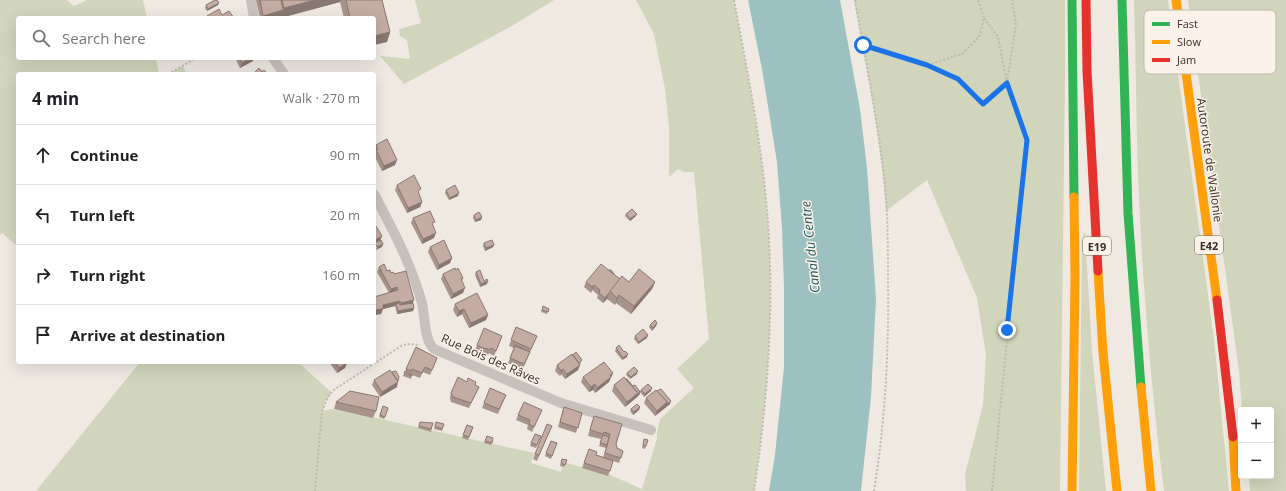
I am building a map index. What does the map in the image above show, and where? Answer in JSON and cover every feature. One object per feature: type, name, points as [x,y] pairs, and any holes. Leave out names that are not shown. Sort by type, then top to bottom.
[{"type":"highway","points":[[1072,0],[1075,277],[1072,491]]},
{"type":"highway","name":"E19","points":[[1086,0],[1087,71],[1103,353],[1117,491]]},
{"type":"highway","points":[[1122,0],[1128,213],[1137,351],[1151,491]]},
{"type":"highway","name":"Autoroute de Wallonie","points":[[1176,0],[1177,10]]},
{"type":"highway","name":"Autoroute de Wallonie","points":[[1186,74],[1222,336],[1233,440],[1236,491]]},
{"type":"street","points":[[251,0],[254,16]]},
{"type":"street","points":[[274,60],[283,72]]},
{"type":"street","name":"Rue Bois des Râves","points":[[376,198],[408,260],[425,313],[428,340],[431,346],[438,351],[561,403],[651,430]]},
{"type":"path","points":[[734,0],[762,166],[767,210],[769,258],[770,303],[767,393],[761,450],[754,491]]},
{"type":"path","points":[[855,0],[878,126],[884,178],[888,261],[885,391],[881,442],[874,491]]},
{"type":"path","points":[[978,0],[984,18],[998,37],[1007,83],[1027,140],[992,491]]},
{"type":"path","points":[[863,45],[927,65],[958,79],[983,104],[1007,83],[1016,24],[1012,0]]},
{"type":"path","points":[[927,65],[962,54],[979,37],[984,18]]},
{"type":"path","points":[[172,72],[192,60]]},
{"type":"path","points":[[376,362],[401,346],[413,344],[431,346]]},
{"type":"path","points":[[315,491],[322,411],[329,395],[335,389],[373,364]]},
{"type":"green space","points":[[0,0],[67,0],[74,6],[87,0],[143,0],[147,16],[16,16],[16,60],[156,60],[159,72],[16,72],[16,245],[2,233],[0,235]]},
{"type":"green space","points":[[415,0],[554,0],[510,27],[404,84],[380,56],[410,59],[407,40],[400,36],[399,29],[421,23]]},
{"type":"green space","points":[[636,0],[734,0],[749,78],[757,131],[767,210],[769,245],[769,351],[763,421],[754,491],[36,491],[138,364],[300,364],[332,393],[325,402],[323,411],[331,409],[372,417],[534,453],[531,463],[561,472],[563,462],[608,474],[642,489],[657,438],[660,419],[694,388],[677,369],[709,339],[694,172],[684,172],[678,169],[669,177],[669,127],[665,89],[654,34]]},
{"type":"green space","points":[[854,0],[1065,0],[1060,491],[966,491],[965,474],[983,405],[986,355],[977,298],[927,180],[886,211],[877,131]]},
{"type":"green space","points":[[1134,0],[1168,0],[1169,10],[1144,10],[1144,74],[1178,74],[1214,339],[1229,491],[1164,491],[1151,373],[1138,175]]},
{"type":"green space","points":[[1188,0],[1286,0],[1286,491],[1250,491],[1249,479],[1274,479],[1274,407],[1242,407],[1239,371],[1198,74],[1276,74],[1276,10],[1189,10]]},
{"type":"green space","points":[[183,66],[186,72],[172,72]]},
{"type":"green space","points":[[1085,231],[1092,351],[1106,491],[1079,491],[1082,239]]},
{"type":"water","name":"Canal du Centre","points":[[748,0],[840,0],[860,109],[867,168],[876,299],[871,397],[861,491],[769,491],[775,455],[784,367],[782,228],[777,162],[762,69]]},
{"type":"building","points":[[215,0],[219,3],[208,9],[206,5]]},
{"type":"building","points":[[260,0],[281,0],[283,10],[263,16]]},
{"type":"building","points":[[282,0],[315,0],[284,8]]},
{"type":"building","points":[[346,0],[382,0],[390,32],[376,36],[376,16],[350,16]]},
{"type":"building","points":[[219,9],[222,15],[229,11],[233,16],[207,16]]},
{"type":"building","points":[[240,60],[247,60],[242,63]]},
{"type":"building","points":[[259,68],[262,72],[255,72]]},
{"type":"building","points":[[387,139],[397,160],[384,166],[376,150],[378,149],[376,145]]},
{"type":"building","points":[[414,175],[421,189],[418,191],[422,202],[408,208],[397,185]]},
{"type":"building","points":[[455,185],[459,193],[450,198],[446,190]]},
{"type":"building","points":[[632,209],[637,214],[630,219],[626,214]]},
{"type":"building","points":[[430,211],[435,222],[432,223],[436,233],[423,239],[413,218]]},
{"type":"building","points":[[479,212],[482,217],[476,220],[474,215]]},
{"type":"building","points":[[376,226],[382,236],[376,239]]},
{"type":"building","points":[[381,240],[383,244],[377,247],[376,242]]},
{"type":"building","points":[[444,240],[452,258],[439,265],[430,247]]},
{"type":"building","points":[[492,240],[494,245],[486,248],[484,243]]},
{"type":"building","points":[[384,264],[387,271],[390,270],[391,273],[393,272],[394,274],[406,271],[414,300],[401,303],[400,301],[383,305],[383,309],[376,310],[376,296],[398,290],[397,287],[391,289],[379,267]]},
{"type":"building","points":[[601,264],[620,279],[605,298],[599,293],[600,290],[594,285],[592,287],[586,282]]},
{"type":"building","points":[[455,268],[456,270],[458,268],[463,278],[461,279],[465,288],[453,294],[443,274]]},
{"type":"building","points":[[639,269],[655,282],[634,306],[619,295],[617,298],[610,291],[622,276],[629,282]]},
{"type":"building","points":[[480,270],[484,281],[487,279],[488,281],[481,284],[476,272]]},
{"type":"building","points":[[477,293],[488,315],[471,323],[464,309],[459,311],[455,304]]},
{"type":"building","points":[[399,303],[400,305],[413,303],[414,308],[398,311],[396,304]]},
{"type":"building","points":[[543,306],[549,309],[548,312],[542,310]]},
{"type":"building","points":[[655,320],[657,323],[653,328],[650,325]]},
{"type":"building","points":[[516,327],[537,336],[531,349],[511,340]]},
{"type":"building","points":[[484,328],[502,336],[496,351],[491,348],[490,350],[485,349],[477,345]]},
{"type":"building","points":[[643,329],[648,335],[639,342],[635,336]]},
{"type":"building","points":[[619,345],[624,352],[625,351],[628,354],[623,358],[616,348]]},
{"type":"building","points":[[515,346],[530,352],[524,364],[510,358]]},
{"type":"building","points":[[416,347],[437,358],[432,370],[425,367],[422,373],[412,369],[411,371],[406,369]]},
{"type":"building","points":[[576,352],[582,360],[579,363],[573,355]]},
{"type":"building","points":[[572,354],[580,365],[567,374],[563,369],[561,371],[557,365]]},
{"type":"building","points":[[604,362],[613,373],[610,375],[611,377],[597,388],[595,384],[591,387],[583,377]]},
{"type":"building","points":[[336,364],[345,364],[339,368]]},
{"type":"building","points":[[634,367],[638,371],[631,377],[627,373]]},
{"type":"building","points":[[390,370],[398,382],[382,392],[374,380]]},
{"type":"building","points":[[396,371],[399,377],[398,381],[392,372]]},
{"type":"building","points":[[405,371],[412,375],[412,376],[404,373]]},
{"type":"building","points":[[458,377],[467,382],[468,378],[476,382],[475,385],[479,387],[471,403],[453,397],[451,393]]},
{"type":"building","points":[[624,377],[638,393],[627,402],[614,385]]},
{"type":"building","points":[[626,379],[633,386],[635,385],[640,392],[637,396],[638,393]]},
{"type":"building","points":[[648,384],[652,388],[645,394],[641,390]]},
{"type":"building","points":[[490,388],[506,395],[499,409],[484,403]]},
{"type":"building","points":[[661,389],[671,401],[666,405],[667,402],[657,391]]},
{"type":"building","points":[[656,390],[667,402],[657,411],[646,398]]},
{"type":"building","points":[[350,391],[379,397],[376,411],[336,402]]},
{"type":"building","points":[[524,402],[542,410],[534,427],[529,424],[530,420],[518,415]]},
{"type":"building","points":[[637,404],[640,407],[634,412],[631,409]]},
{"type":"building","points":[[383,406],[388,408],[385,417],[380,415]]},
{"type":"building","points":[[564,407],[582,413],[578,428],[560,422]]},
{"type":"building","points":[[594,416],[622,424],[616,444],[617,448],[623,451],[621,458],[605,453],[610,434],[604,432],[603,434],[590,430]]},
{"type":"building","points":[[420,422],[433,423],[431,429],[419,426]]},
{"type":"building","points":[[436,422],[444,424],[442,429],[435,426]]},
{"type":"building","points":[[547,424],[552,426],[539,455],[535,454]]},
{"type":"building","points":[[467,425],[473,427],[469,437],[463,435]]},
{"type":"building","points":[[535,434],[541,436],[537,445],[531,443]]},
{"type":"building","points":[[603,435],[609,437],[607,445],[600,443]]},
{"type":"building","points":[[487,436],[493,438],[492,443],[485,441]]},
{"type":"building","points":[[644,439],[648,440],[646,446],[643,445]]},
{"type":"building","points":[[551,441],[557,443],[552,456],[546,453]]},
{"type":"building","points":[[589,449],[597,452],[596,455],[613,461],[610,471],[584,463]]},
{"type":"building","points":[[562,459],[567,460],[565,465],[561,463]]},
{"type":"traffic: fast","points":[[1072,0],[1074,197]]},
{"type":"traffic: fast","points":[[1122,0],[1128,213],[1141,387]]},
{"type":"traffic: slow","points":[[1176,0],[1177,10]]},
{"type":"traffic: slow","points":[[1186,74],[1217,300]]},
{"type":"traffic: slow","points":[[1072,491],[1075,277],[1074,197]]},
{"type":"traffic: slow","points":[[1098,271],[1103,353],[1117,491]]},
{"type":"traffic: slow","points":[[1141,387],[1151,491]]},
{"type":"traffic: slow","points":[[1233,437],[1236,491]]},
{"type":"traffic: jam","points":[[1086,0],[1087,71],[1098,271]]},
{"type":"traffic: jam","points":[[1217,300],[1233,437]]},
{"type":"route","points":[[863,45],[927,65],[958,79],[983,104],[1007,83],[1027,140],[1007,330]]}]
